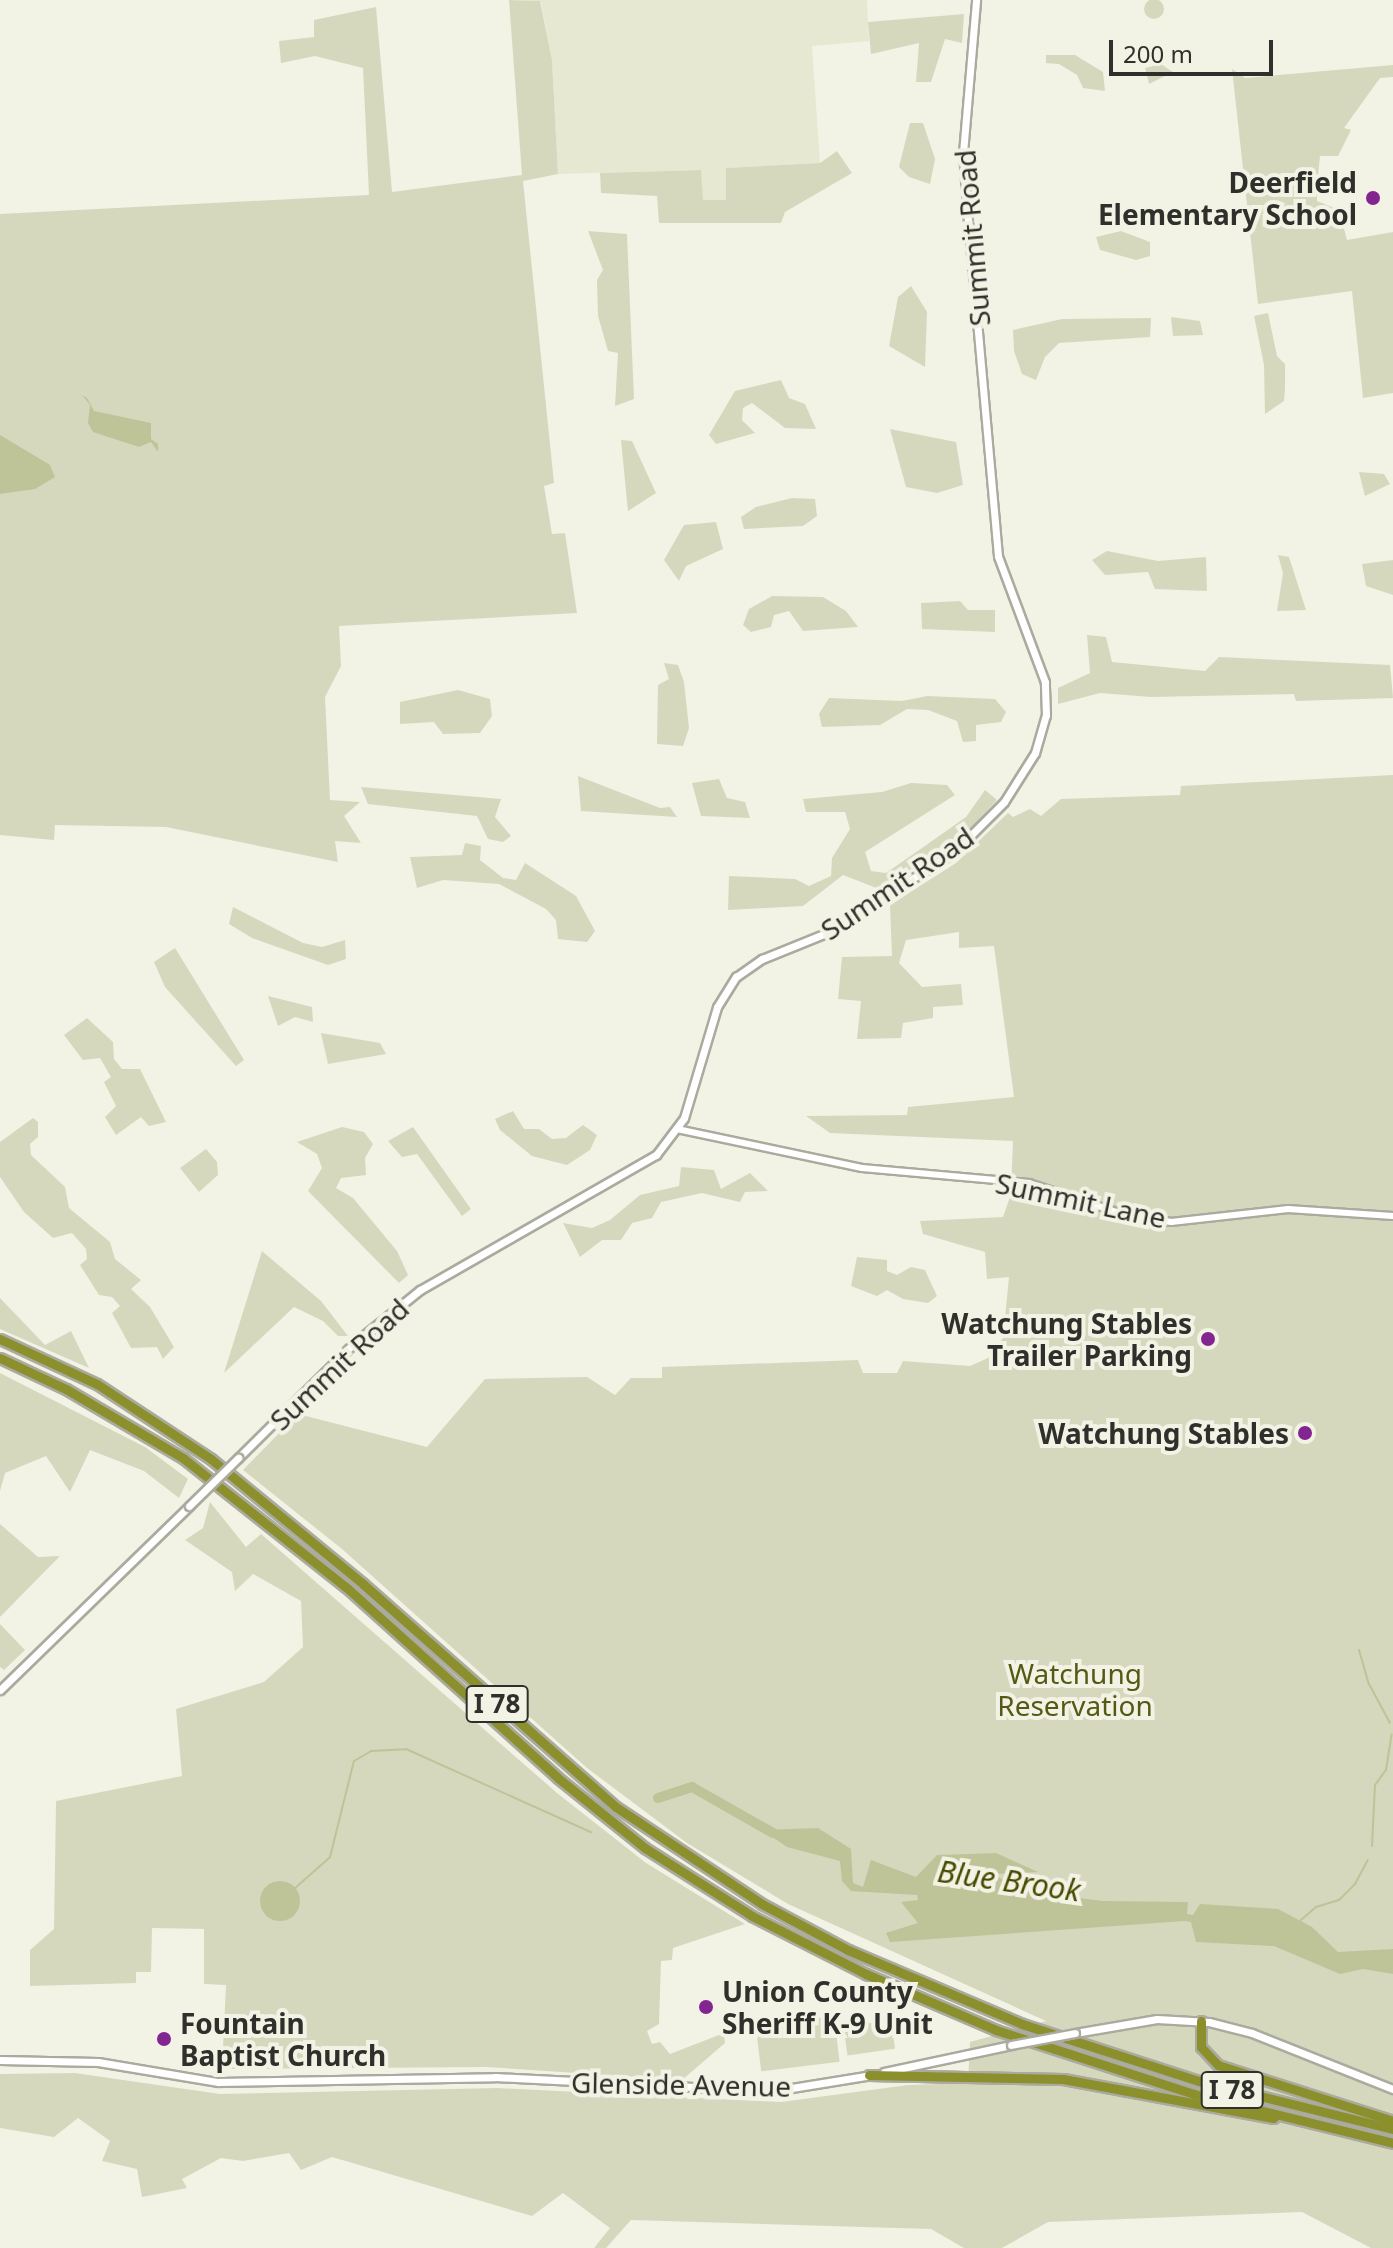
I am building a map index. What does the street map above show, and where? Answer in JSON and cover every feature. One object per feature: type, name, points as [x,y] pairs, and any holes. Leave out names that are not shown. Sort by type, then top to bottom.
[{"type":"highway","name":"I 78","points":[[0,1339],[97,1384],[211,1459],[363,1584],[616,1807],[762,1904],[848,1950],[1022,2024],[1199,2081],[1393,2129]]},
{"type":"highway","name":"I 78","points":[[0,1358],[66,1389],[183,1458],[346,1587],[590,1804],[678,1871],[752,1916],[866,1974],[996,2030],[1277,2117],[1393,2143]]},
{"type":"highway","points":[[1201,2021],[1201,2047],[1218,2065],[1393,2121]]},
{"type":"highway","points":[[869,2075],[1036,2076],[1139,2090],[1265,2120],[1277,2117]]},
{"type":"main road","name":"Summit Road","points":[[0,1690],[353,1344],[420,1290],[636,1169],[677,1129],[689,1106],[717,1007],[736,977],[762,959],[831,931],[955,851],[1004,802],[1043,732],[1046,699],[1042,665],[1006,588],[995,531],[963,153],[976,0]]},
{"type":"main road","name":"Glenside Avenue","points":[[0,2060],[98,2062],[218,2082],[495,2077],[773,2091],[1143,2020],[1201,2021],[1252,2033],[1393,2089]]},
{"type":"street","name":"Summit Lane","points":[[677,1129],[862,1168],[1029,1183],[1122,1214],[1171,1222],[1288,1209],[1393,1216]]},
{"type":"shaded area","points":[[521,0],[867,0],[869,41],[812,46],[820,163],[726,168],[726,200],[703,201],[700,170],[558,174],[552,60],[541,2]]},
{"type":"shaded area","points":[[82,395],[87,398],[94,411],[151,423],[151,439],[158,444],[158,452],[151,442],[139,447],[93,432],[88,423],[90,405]]},
{"type":"shaded area","points":[[0,435],[50,465],[55,477],[35,489],[0,494]]},
{"type":"shaded area","points":[[818,1828],[851,1849],[853,1883],[863,1887],[871,1860],[916,1877],[937,1855],[996,1853],[1038,1872],[993,1874],[1024,1891],[1103,1901],[1188,1902],[1187,1914],[1193,1915],[1200,1904],[1278,1909],[1312,1927],[1338,1952],[1393,1949],[1393,1974],[1363,1969],[1340,1974],[1274,1946],[1196,1942],[1191,1922],[1185,1921],[890,1942],[886,1933],[918,1923],[901,1902],[918,1900],[917,1895],[851,1891],[842,1881],[840,1861],[787,1847],[762,1830]]},
{"type":"shaded area","points":[[280,1881],[294,1887],[300,1901],[294,1915],[280,1921],[266,1915],[260,1901],[266,1887]]},
{"type":"green space","points":[[1154,-1],[1161,2],[1164,9],[1161,16],[1154,19],[1147,16],[1144,9],[1147,2]]},
{"type":"green space","points":[[509,0],[540,1],[552,60],[558,174],[523,181],[554,483],[544,486],[552,534],[565,533],[577,613],[339,626],[341,666],[325,697],[330,800],[360,802],[344,816],[361,843],[335,841],[338,862],[166,827],[55,825],[54,840],[0,835],[0,214],[369,195],[363,68],[315,56],[281,63],[279,41],[314,37],[314,20],[376,7],[392,192],[522,175]]},
{"type":"green space","points":[[964,14],[962,43],[945,39],[931,82],[916,82],[919,43],[871,54],[868,22]]},
{"type":"green space","points":[[1046,55],[1075,55],[1103,72],[1105,91],[1083,88],[1077,75],[1059,64],[1046,63]]},
{"type":"green space","points":[[1161,64],[1173,72],[1149,84],[1145,68]]},
{"type":"green space","points":[[1393,65],[1393,77],[1380,78],[1344,128],[1351,130],[1338,156],[1320,156],[1317,187],[1317,201],[1339,210],[1347,240],[1393,232],[1393,393],[1363,398],[1352,291],[1258,304],[1232,69],[1245,78]]},
{"type":"green space","points":[[910,123],[923,123],[935,159],[930,184],[909,177],[899,167]]},
{"type":"green space","points":[[837,151],[852,173],[785,212],[781,223],[659,223],[657,196],[601,193],[600,173],[701,170],[703,200],[726,200],[726,168],[820,163]]},
{"type":"green space","points":[[588,231],[627,234],[634,399],[615,406],[618,353],[608,351],[598,316],[597,280],[603,270]]},
{"type":"green space","points":[[1121,231],[1150,242],[1150,256],[1136,260],[1100,250],[1096,237]]},
{"type":"green space","points":[[911,286],[927,312],[925,367],[889,346],[898,297]]},
{"type":"green space","points":[[1268,313],[1277,356],[1285,364],[1285,389],[1284,401],[1265,414],[1264,365],[1254,316]]},
{"type":"green space","points":[[1171,317],[1200,321],[1203,335],[1173,336]]},
{"type":"green space","points":[[1151,318],[1150,337],[1059,343],[1045,357],[1036,380],[1022,374],[1014,351],[1013,330],[1062,319]]},
{"type":"green space","points":[[781,380],[789,398],[805,404],[816,429],[785,428],[752,403],[743,408],[742,420],[755,433],[716,444],[709,435],[735,391]]},
{"type":"green space","points":[[890,429],[956,442],[963,485],[937,493],[906,487]]},
{"type":"green space","points":[[621,440],[632,441],[656,493],[628,511]]},
{"type":"green space","points":[[1359,472],[1384,474],[1390,484],[1365,496]]},
{"type":"green space","points":[[792,498],[815,499],[817,516],[803,526],[744,529],[741,517],[756,507]]},
{"type":"green space","points":[[716,522],[723,549],[686,566],[679,581],[664,560],[684,525]]},
{"type":"green space","points":[[1107,551],[1158,561],[1206,557],[1207,591],[1155,589],[1148,572],[1105,575],[1092,560]]},
{"type":"green space","points":[[1278,555],[1289,557],[1306,610],[1277,611],[1283,573]]},
{"type":"green space","points":[[1393,560],[1393,595],[1366,586],[1362,564]]},
{"type":"green space","points":[[772,596],[823,597],[846,611],[858,627],[803,631],[789,611],[774,615],[771,627],[751,632],[743,625],[749,609]]},
{"type":"green space","points":[[960,601],[968,610],[995,610],[995,632],[922,629],[921,603]]},
{"type":"green space","points":[[1087,635],[1106,637],[1112,662],[1205,671],[1219,657],[1390,665],[1393,698],[1296,701],[1294,694],[1151,697],[1100,693],[1058,704],[1058,688],[1090,673]]},
{"type":"green space","points":[[664,663],[678,665],[684,682],[689,728],[683,746],[657,744],[658,685],[669,679]]},
{"type":"green space","points":[[458,690],[490,699],[492,716],[480,733],[443,734],[434,722],[400,724],[400,702]]},
{"type":"green space","points":[[927,696],[995,699],[1006,712],[1001,722],[976,725],[976,741],[963,742],[957,721],[928,710],[907,709],[880,725],[822,727],[819,714],[829,698],[902,701]]},
{"type":"green space","name":"Watchung Reservation","points":[[1393,775],[1393,2248],[1371,2248],[1302,2212],[1048,2222],[1002,2248],[964,2248],[931,2229],[631,2220],[606,2248],[594,2248],[610,2228],[563,2193],[532,2216],[332,2157],[301,2170],[289,2153],[243,2161],[221,2158],[182,2179],[187,2188],[142,2197],[137,2169],[102,2161],[110,2141],[78,2118],[54,2137],[0,2128],[0,2074],[75,2073],[220,2094],[497,2088],[781,2102],[908,2085],[968,2083],[970,2042],[1046,2021],[788,1904],[687,1843],[587,1768],[342,1549],[243,1470],[298,1414],[427,1447],[485,1379],[587,1377],[615,1395],[631,1378],[662,1378],[662,1367],[858,1360],[863,1373],[897,1373],[903,1361],[970,1366],[988,1358],[1003,1338],[1009,1277],[987,1279],[985,1252],[923,1234],[920,1221],[1003,1217],[1011,1194],[1013,1141],[830,1133],[806,1116],[907,1115],[908,1107],[1014,1097],[994,946],[959,948],[959,932],[906,940],[899,963],[922,987],[961,984],[963,1005],[933,1007],[933,1018],[903,1023],[901,1038],[857,1039],[861,1001],[838,999],[842,957],[892,956],[890,905],[956,863],[1008,813],[1013,817],[1030,809],[1041,816],[1061,799],[1180,795],[1181,786]]},
{"type":"green space","points":[[578,776],[660,808],[670,807],[677,817],[581,811]]},
{"type":"green space","points":[[719,779],[727,798],[745,802],[750,818],[701,816],[692,783]]},
{"type":"green space","points":[[911,783],[947,785],[955,795],[865,852],[871,871],[886,873],[966,817],[985,790],[997,800],[962,838],[879,889],[843,875],[803,906],[728,910],[729,876],[795,879],[809,886],[831,876],[832,858],[850,829],[845,812],[806,812],[803,799],[882,792]]},
{"type":"green space","points":[[361,787],[501,799],[495,817],[511,836],[503,842],[488,839],[477,816],[368,804]]},
{"type":"green space","points":[[465,843],[481,846],[480,860],[503,878],[516,880],[525,863],[576,896],[595,931],[587,942],[558,939],[556,920],[546,909],[499,884],[443,880],[417,888],[410,857],[462,855]]},
{"type":"green space","points":[[233,907],[303,943],[322,947],[345,940],[346,959],[328,965],[252,938],[229,924]]},
{"type":"green space","points":[[175,948],[244,1060],[236,1066],[165,987],[154,962]]},
{"type":"green space","points":[[268,996],[312,1007],[313,1022],[295,1017],[278,1026]]},
{"type":"green space","points":[[87,1018],[113,1042],[114,1059],[122,1069],[140,1069],[166,1122],[149,1126],[141,1117],[116,1135],[105,1117],[116,1106],[104,1082],[111,1077],[100,1058],[83,1060],[64,1035]]},
{"type":"green space","points":[[321,1033],[380,1043],[386,1054],[328,1064]]},
{"type":"green space","points":[[513,1111],[524,1129],[539,1129],[552,1139],[566,1138],[583,1125],[597,1135],[590,1150],[567,1165],[532,1156],[500,1130],[495,1119]]},
{"type":"green space","points":[[33,1118],[38,1122],[38,1137],[30,1144],[31,1155],[65,1187],[69,1208],[110,1242],[115,1259],[141,1280],[131,1289],[150,1307],[174,1347],[163,1359],[157,1347],[131,1348],[112,1313],[120,1306],[112,1297],[99,1295],[80,1265],[87,1259],[86,1249],[72,1233],[53,1238],[24,1212],[0,1177],[0,1142]]},
{"type":"green space","points":[[342,1127],[364,1132],[373,1144],[365,1158],[366,1175],[341,1178],[336,1188],[353,1198],[397,1251],[408,1275],[399,1283],[308,1191],[322,1168],[317,1154],[297,1142]]},
{"type":"green space","points":[[413,1127],[471,1209],[462,1216],[417,1154],[402,1157],[388,1141]]},
{"type":"green space","points":[[206,1149],[217,1162],[218,1175],[199,1192],[180,1168]]},
{"type":"green space","points":[[681,1167],[714,1170],[721,1189],[750,1173],[768,1191],[745,1192],[740,1202],[702,1193],[661,1202],[652,1218],[632,1223],[621,1240],[602,1240],[580,1257],[563,1223],[592,1228],[610,1220],[640,1195],[679,1186]]},
{"type":"green space","points":[[262,1251],[321,1301],[348,1336],[338,1336],[323,1321],[294,1307],[224,1373]]},
{"type":"green space","points":[[857,1257],[887,1260],[887,1271],[897,1275],[911,1267],[925,1270],[937,1296],[928,1303],[903,1299],[887,1290],[877,1296],[851,1286]]},
{"type":"green space","points":[[0,1298],[45,1345],[71,1331],[89,1368],[0,1329]]},
{"type":"green space","points":[[0,1373],[145,1447],[188,1479],[179,1498],[144,1471],[90,1450],[70,1492],[46,1456],[5,1473],[0,1491]]},
{"type":"green space","points":[[210,1502],[246,1547],[261,1534],[557,1793],[646,1863],[745,1924],[673,1948],[672,1960],[661,1961],[659,2024],[647,2031],[652,2044],[660,2042],[670,2054],[724,2033],[725,2043],[682,2080],[487,2067],[222,2069],[226,1985],[204,1984],[204,1929],[152,1928],[151,1972],[136,1972],[136,1983],[30,1986],[30,1950],[54,1929],[56,1801],[182,1776],[176,1709],[264,1682],[303,1647],[301,1601],[253,1574],[235,1591],[232,1572],[185,1540],[203,1528]]},
{"type":"green space","points":[[0,1524],[38,1557],[60,1556],[0,1617]]},
{"type":"green space","points":[[0,1624],[25,1650],[4,1670],[0,1667]]},
{"type":"green space","points":[[834,2016],[840,2062],[761,2071],[756,2026]]},
{"type":"green space","points":[[891,2020],[895,2049],[848,2055],[843,2027]]},
{"type":"waterway","points":[[1359,1650],[1369,1684],[1390,1723]]},
{"type":"waterway","points":[[1372,1846],[1375,1785],[1386,1770],[1392,1734]]},
{"type":"waterway","name":"Blue Brook","points":[[294,1889],[330,1857],[354,1761],[371,1751],[406,1749],[591,1832]]},
{"type":"waterway","name":"Blue Brook","points":[[658,1798],[692,1787],[773,1833]]},
{"type":"waterway","points":[[1301,1920],[1316,1907],[1339,1900],[1355,1884],[1368,1860]]},
{"type":"place","name":"Deerfield Elementary School","points":[[1373,198]]},
{"type":"place","name":"Watchung Stables Trailer Parking","points":[[1208,1339]]},
{"type":"place","name":"Watchung Stables","points":[[1305,1433]]},
{"type":"place","name":"Union County Sheriff K-9 Unit","points":[[706,2007]]},
{"type":"place","name":"Fountain Baptist Church","points":[[164,2039]]}]
